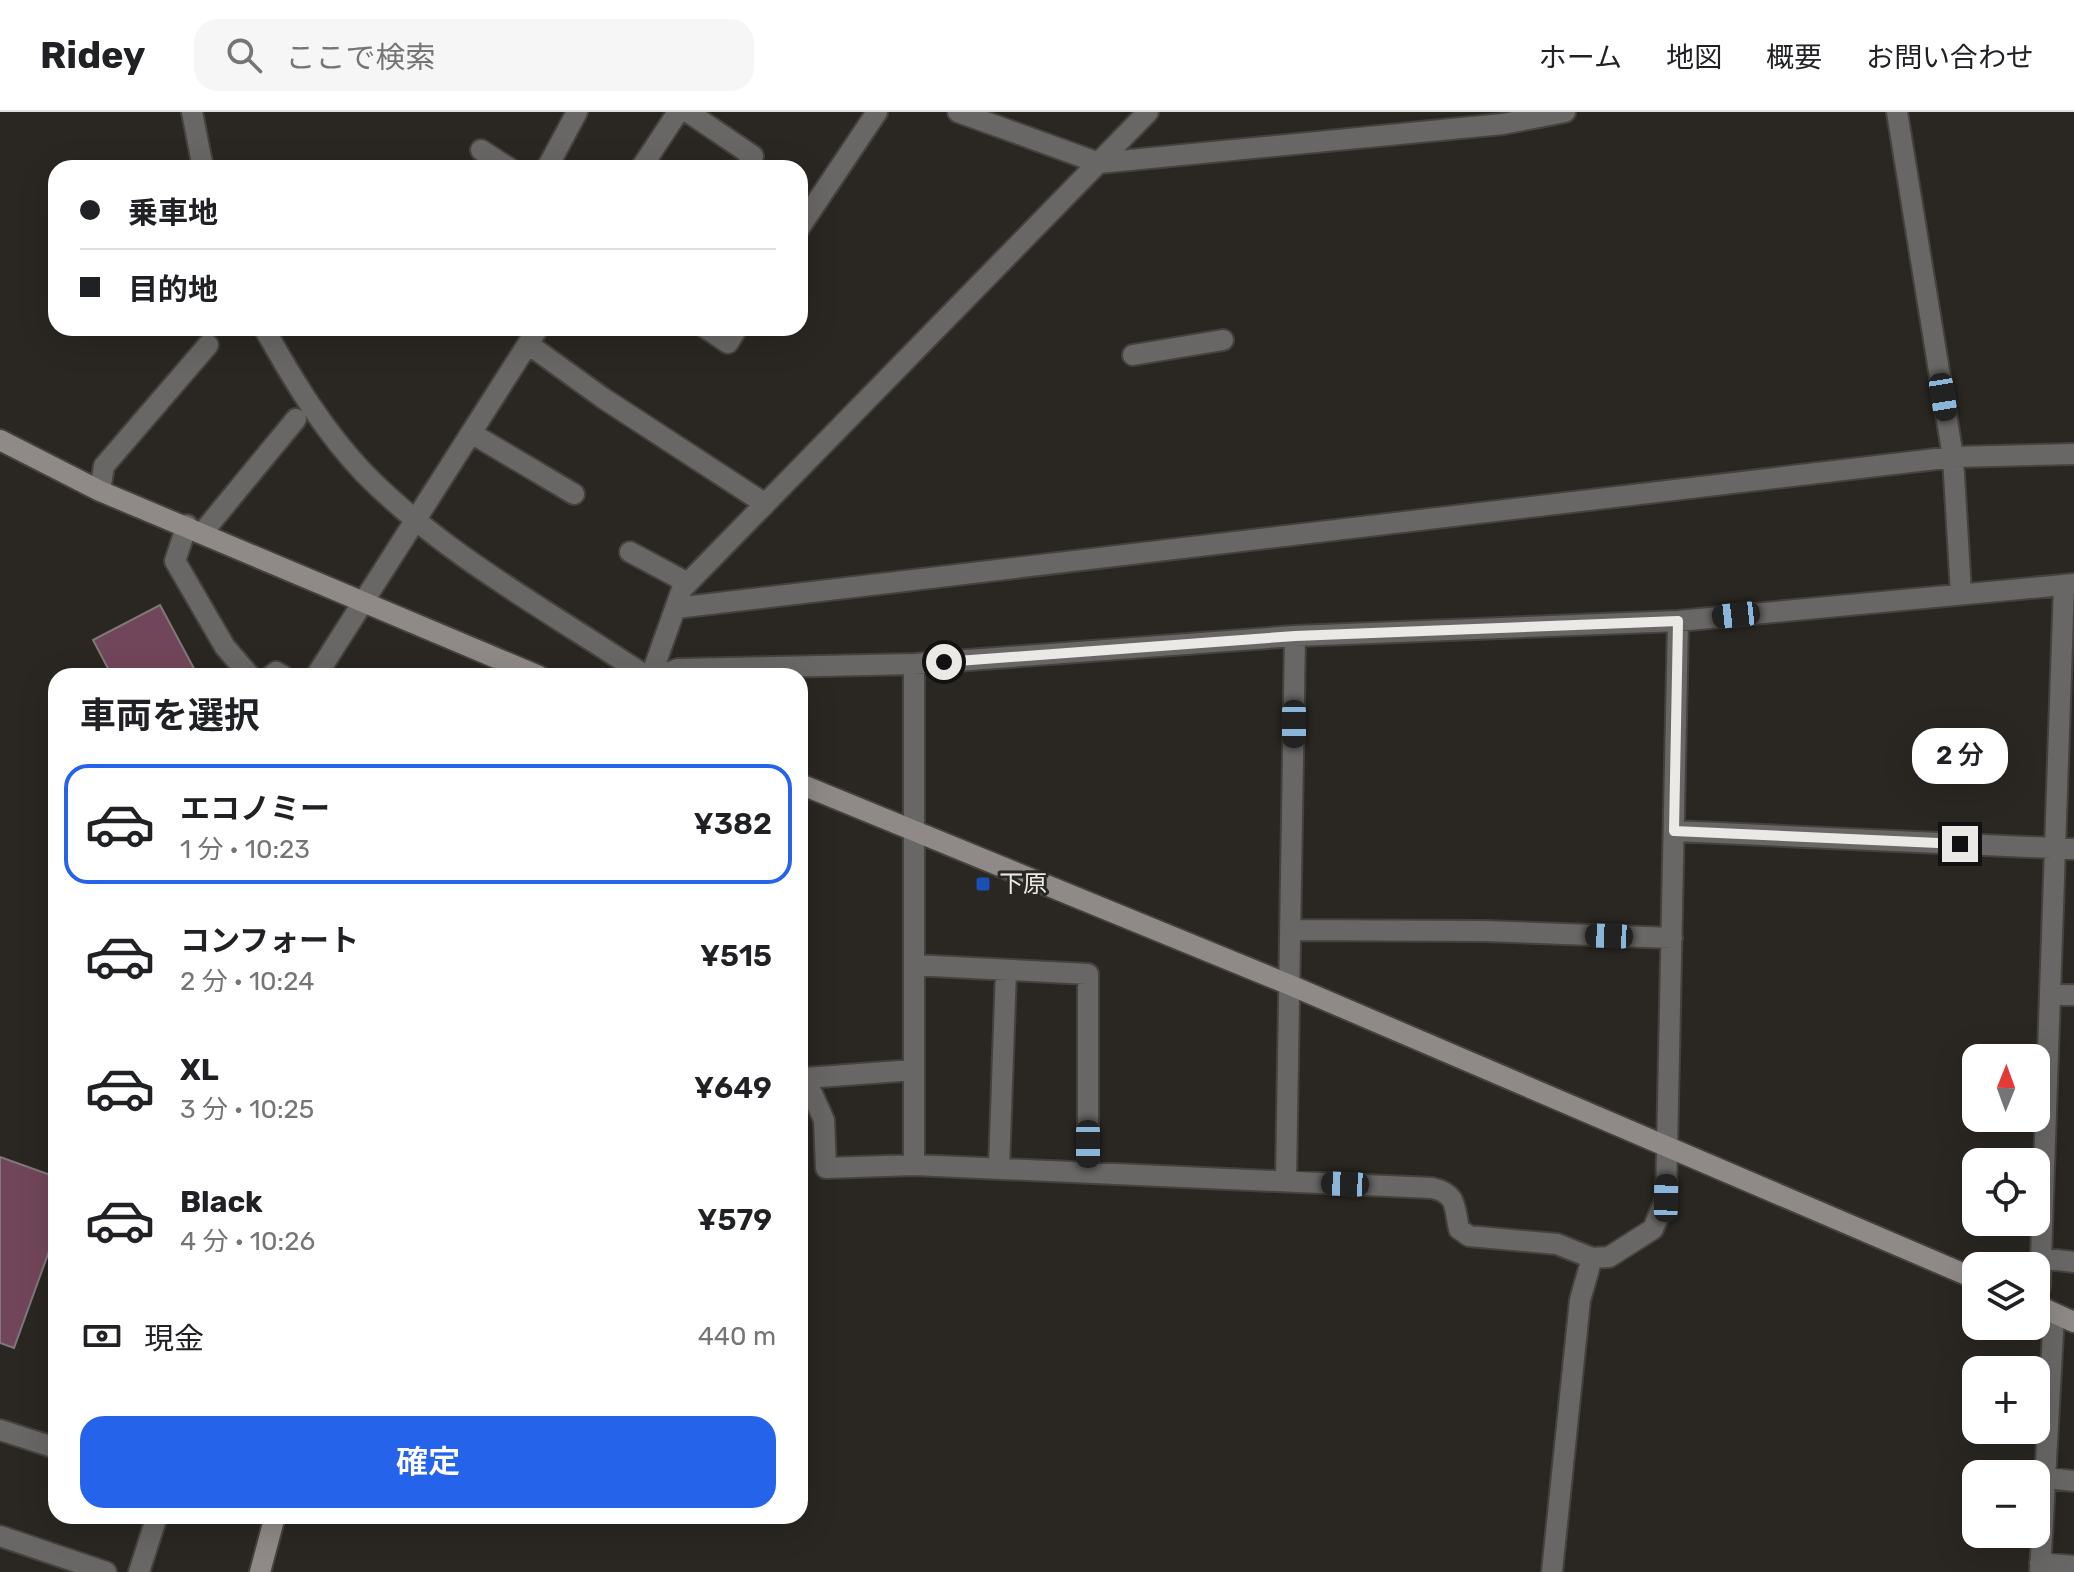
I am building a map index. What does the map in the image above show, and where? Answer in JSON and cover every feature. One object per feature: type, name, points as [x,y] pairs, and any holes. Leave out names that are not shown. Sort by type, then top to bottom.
[{"type":"street","points":[[192,112],[201,160]]},
{"type":"street","points":[[551,160],[577,112]]},
{"type":"street","points":[[646,160],[678,112]]},
{"type":"street","points":[[688,112],[753,156],[751,160]]},
{"type":"street","points":[[808,215],[877,112]]},
{"type":"street","points":[[958,112],[1099,163],[1503,124],[1534,115],[1565,112]]},
{"type":"street","points":[[652,668],[688,583],[1148,112]]},
{"type":"street","points":[[1897,112],[1953,457],[1961,593]]},
{"type":"street","points":[[481,150],[497,160]]},
{"type":"street","points":[[268,336],[292,379],[330,433],[365,474],[416,518],[637,668]]},
{"type":"street","points":[[321,668],[533,336],[603,398],[764,503]]},
{"type":"street","points":[[718,336],[728,343],[732,336]]},
{"type":"street","points":[[1133,355],[1223,340]]},
{"type":"street","points":[[100,491],[104,466],[208,345]]},
{"type":"street","points":[[243,668],[225,647],[175,561],[195,528],[296,419]]},
{"type":"street","points":[[471,433],[574,494]]},
{"type":"street","points":[[0,440],[100,491],[195,528],[521,668]]},
{"type":"street","points":[[676,608],[1953,457],[2074,454]]},
{"type":"street","points":[[630,552],[688,583]]},
{"type":"street","points":[[725,668],[914,664],[1295,636],[1678,621],[2069,585],[2064,849],[2052,995],[2041,1252]]},
{"type":"street","points":[[808,1085],[824,1120],[826,1168],[914,1165],[999,1168],[1447,1191],[1455,1200],[1459,1229],[1469,1236],[1557,1244],[1592,1258],[1609,1257],[1653,1229],[1666,1198],[1678,621]]},
{"type":"street","points":[[1286,1181],[1295,636]]},
{"type":"street","points":[[914,664],[914,1165]]},
{"type":"street","points":[[808,787],[1290,985],[1962,1273]]},
{"type":"street","points":[[1674,831],[2064,849]]},
{"type":"street","points":[[1291,930],[1484,931],[1672,938]]},
{"type":"street","points":[[914,965],[1088,974],[1088,1172]]},
{"type":"street","points":[[999,1168],[1006,970]]},
{"type":"street","points":[[2052,995],[2074,995]]},
{"type":"street","points":[[808,1078],[914,1070]]},
{"type":"street","points":[[1552,1572],[1580,1300],[1592,1258]]},
{"type":"street","points":[[2050,1259],[2074,1262]]},
{"type":"street","points":[[2050,1312],[2074,1322]]},
{"type":"street","points":[[2045,1340],[2047,1460]]},
{"type":"street","points":[[0,1430],[48,1445]]},
{"type":"street","points":[[2050,1478],[2074,1481]]},
{"type":"street","points":[[139,1572],[154,1524]]},
{"type":"street","points":[[260,1572],[267,1524]]},
{"type":"street","points":[[0,1536],[106,1572]]},
{"type":"street","points":[[2042,1548],[2040,1568],[2074,1566]]},
{"type":"building","points":[[160,605],[194,668],[108,668],[93,640]]},
{"type":"building","points":[[0,1157],[48,1174],[48,1254],[14,1348],[0,1343]]},
{"type":"place","name":"下原","points":[[983,884]]},
{"type":"route","points":[[944,662],[1295,636],[1678,621],[1674,831],[1960,844]]}]
